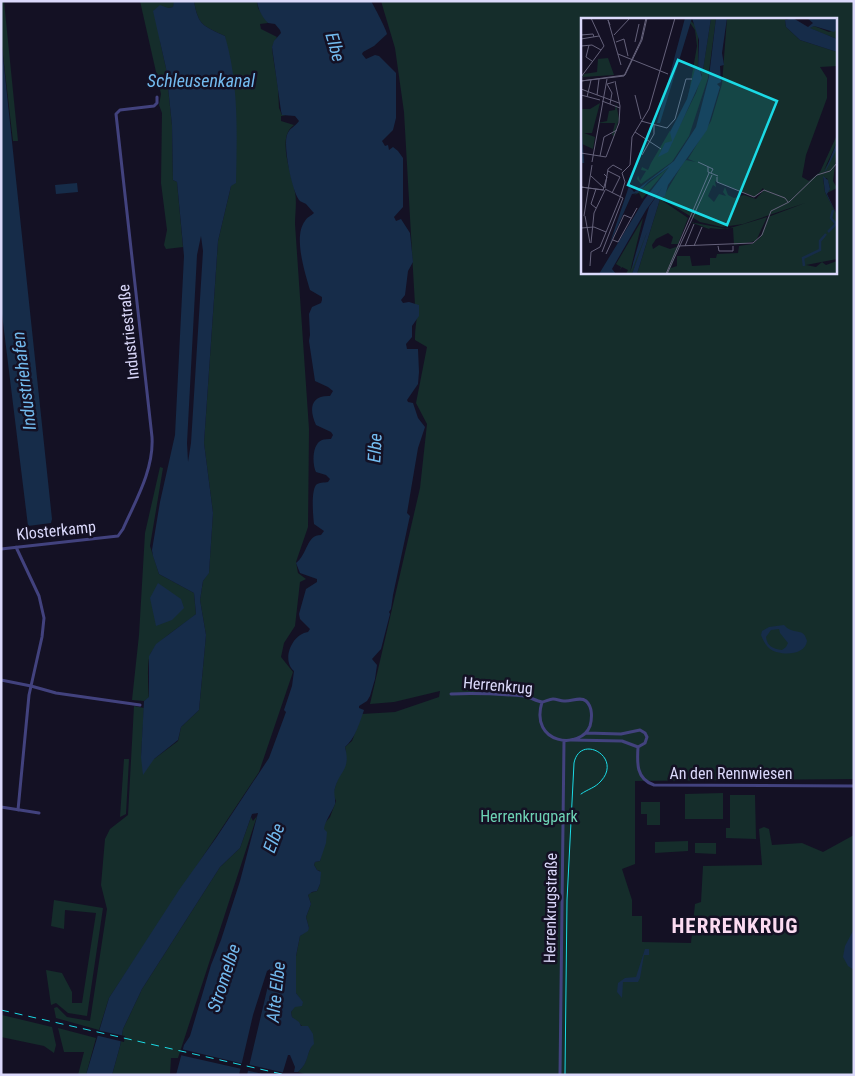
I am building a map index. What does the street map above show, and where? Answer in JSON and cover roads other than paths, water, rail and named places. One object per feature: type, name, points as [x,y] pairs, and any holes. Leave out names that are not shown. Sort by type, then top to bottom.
[{"type":"street","name":"Industriestraße","points":[[113,537],[119,535],[124,529],[148,471],[152,448],[116,114],[120,110],[154,106],[157,97]]},
{"type":"street","name":"Klosterkamp","points":[[1,549],[113,537]]},
{"type":"street","points":[[16,547],[39,596],[44,618],[43,634],[31,686],[18,810]]},
{"type":"street","points":[[1,680],[54,692],[140,705]]},
{"type":"street","name":"Herrenkrug","points":[[451,694],[522,696],[542,702],[554,699],[563,701],[584,700],[592,712],[590,725],[585,732]]},
{"type":"street","name":"Herrenkrug","points":[[542,702],[540,714],[542,727],[551,736],[564,741]]},
{"type":"street","name":"An den Rennwiesen","points":[[585,732],[621,734],[640,730],[645,733],[647,739],[645,743],[638,747],[640,774],[644,780],[654,785],[854,786]]},
{"type":"street","points":[[570,740],[585,732]]},
{"type":"street","points":[[564,741],[622,741],[638,747]]},
{"type":"street","name":"Herrenkrugstraße","points":[[560,1075],[564,741]]},
{"type":"street","points":[[1,807],[39,813]]},
{"type":"water","name":"Schleusenkanal","points":[[174,1],[194,1],[198,16],[203,24],[225,36],[230,54],[235,91],[237,128],[236,183],[231,186],[218,241],[204,443],[213,513],[209,573],[203,581],[200,600],[206,635],[199,710],[181,727],[178,740],[154,759],[143,775],[141,757],[144,701],[149,697],[149,656],[156,644],[196,614],[194,593],[159,574],[152,550],[160,502],[175,435],[184,256],[177,182],[173,180],[172,125],[166,68],[153,11],[160,5],[168,8],[173,7]],"holes":[[[201,236],[203,251],[191,443],[188,462],[187,443],[197,255]]]},
{"type":"water","points":[[257,1],[371,1],[387,34],[362,54],[366,59],[375,55],[379,56],[396,73],[396,118],[393,130],[382,141],[385,146],[388,145],[389,150],[393,147],[403,158],[403,207],[394,217],[396,221],[401,219],[410,233],[413,262],[408,271],[405,295],[401,300],[403,303],[409,302],[419,305],[419,316],[412,326],[412,337],[406,344],[407,349],[418,349],[418,384],[407,400],[413,403],[418,418],[425,427],[418,448],[407,513],[410,516],[390,614],[381,649],[372,659],[377,665],[375,679],[370,696],[367,701],[359,706],[359,708],[364,710],[357,730],[352,740],[345,747],[346,765],[337,782],[334,792],[335,804],[324,829],[327,832],[326,843],[320,861],[315,862],[314,865],[321,872],[320,884],[317,891],[308,895],[311,904],[306,917],[309,928],[308,931],[300,936],[296,956],[296,993],[303,1002],[302,1006],[295,1007],[291,1012],[292,1017],[301,1026],[308,1026],[313,1034],[314,1044],[302,1068],[298,1072],[294,1072],[295,1067],[290,1055],[288,1055],[282,1075],[247,1075],[271,973],[270,969],[267,971],[253,1015],[239,1075],[176,1075],[184,1045],[190,1036],[211,965],[240,881],[258,813],[252,814],[240,848],[220,867],[142,989],[123,1029],[112,1075],[86,1075],[109,998],[179,890],[269,758],[286,712],[284,710],[292,686],[294,671],[288,661],[288,654],[297,637],[308,632],[310,629],[300,619],[299,614],[306,589],[317,582],[317,579],[300,573],[296,563],[303,555],[312,538],[321,535],[324,531],[314,524],[313,493],[316,485],[328,482],[330,479],[326,475],[316,472],[314,454],[319,442],[331,439],[333,435],[331,432],[316,425],[312,409],[313,404],[318,398],[330,396],[333,391],[315,381],[309,341],[309,314],[312,307],[321,303],[322,297],[310,290],[300,245],[302,228],[306,220],[314,213],[297,196],[291,180],[287,159],[287,135],[299,121],[295,116],[282,115],[272,47],[274,41],[281,33],[275,24],[268,23],[264,18],[259,10]]},
{"type":"water","name":"Industriehafen","points":[[1,38],[52,519],[51,523],[28,526],[1,306]]},
{"type":"water","points":[[77,183],[78,192],[56,194],[55,185]]},
{"type":"water","points":[[158,583],[181,599],[184,608],[172,620],[156,626],[150,598]]},
{"type":"water","points":[[784,625],[790,630],[801,632],[807,641],[805,646],[802,650],[786,654],[770,649],[761,635],[762,631],[769,627]],"holes":[[[779,629],[788,643],[782,650],[771,646],[766,637],[771,630]]]},
{"type":"water","points":[[854,929],[854,970],[848,966],[843,957],[845,946]]},
{"type":"water","points":[[645,949],[649,949],[649,955],[644,955],[640,978],[638,982],[623,982],[622,998],[617,992],[618,983],[625,978],[636,977]]},
{"type":"tram line","points":[[565,1075],[567,900],[574,763],[578,754],[584,750],[591,749],[604,757],[607,764],[606,772],[599,783],[581,794]]},
{"type":"railway","points":[[1,1010],[286,1075]]},
{"type":"district","name":"HERRENKRUG","points":[[735,926]]},
{"type":"water label","name":"Elbe","points":[[335,47]]},
{"type":"water label","name":"Elbe","points":[[375,448]]},
{"type":"water label","name":"Elbe","points":[[274,838]]},
{"type":"water label","name":"Stromelbe","points":[[224,978]]},
{"type":"water label","name":"Alte Elbe","points":[[276,992]]},
{"type":"park label","name":"Herrenkrugpark","points":[[529,816]]}]
